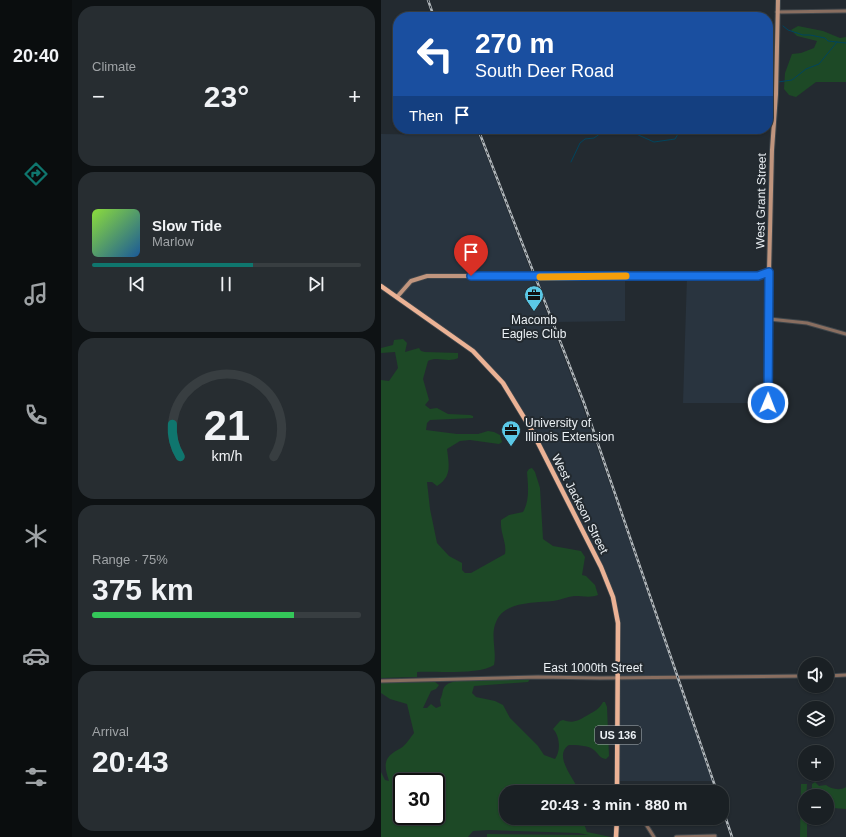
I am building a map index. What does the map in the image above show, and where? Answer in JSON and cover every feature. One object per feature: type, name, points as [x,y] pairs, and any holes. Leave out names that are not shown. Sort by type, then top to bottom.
[{"type":"main road","name":"West Grant Street","points":[[773,122],[778,0]]},
{"type":"main road","name":"West Grant Street","points":[[769,272],[772,134]]},
{"type":"main road","points":[[397,297],[411,281],[427,276],[758,276],[769,272]]},
{"type":"main road","name":"West Jackson Street","points":[[381,286],[473,351],[496,375],[520,408],[609,587],[615,603],[618,624],[618,677]]},
{"type":"main road","name":"US 136","points":[[617,785],[618,677]]},
{"type":"main road","points":[[616,837],[617,825]]},
{"type":"street","points":[[777,12],[846,11]]},
{"type":"street","name":"West Grant Street","points":[[768,403],[769,272]]},
{"type":"street","points":[[769,319],[807,323],[846,334]]},
{"type":"street","points":[[834,676],[846,675]]},
{"type":"street","name":"East 1000th Street","points":[[381,681],[462,678],[798,676]]},
{"type":"street","points":[[646,825],[654,837]]},
{"type":"street","points":[[676,837],[715,836]]},
{"type":"shaded area","points":[[381,134],[478,134],[580,399],[713,781],[617,781],[619,635],[609,587],[512,396],[481,359],[381,286]]},
{"type":"shaded area","points":[[769,272],[768,403],[683,403],[687,276],[758,276]]},
{"type":"shaded area","points":[[625,276],[625,321],[554,322],[536,277]]},
{"type":"green space","points":[[798,26],[823,31],[840,38],[846,37],[846,82],[816,82],[796,97],[789,95],[784,89],[785,73],[792,54],[801,53],[814,48],[817,41],[797,36],[791,30]]},
{"type":"green space","points":[[403,339],[407,343],[405,352],[419,348],[421,351],[425,352],[458,353],[458,358],[446,360],[435,359],[428,361],[423,379],[429,400],[425,405],[430,409],[437,408],[448,414],[470,415],[473,416],[473,418],[430,420],[427,423],[426,430],[457,434],[478,434],[488,431],[500,435],[502,442],[499,444],[470,440],[460,441],[447,449],[449,465],[445,479],[437,486],[432,482],[427,482],[430,509],[437,543],[449,556],[462,563],[462,570],[465,573],[471,573],[505,554],[501,520],[509,515],[523,512],[528,498],[527,472],[532,468],[535,472],[540,488],[543,539],[553,546],[581,551],[585,557],[582,575],[586,576],[595,585],[598,595],[590,597],[574,596],[553,601],[521,604],[506,610],[500,615],[494,627],[495,660],[494,665],[487,668],[457,672],[417,672],[417,677],[381,678],[381,380],[389,381],[398,368],[395,352],[381,353],[381,348],[393,345],[394,340]]},
{"type":"green space","points":[[530,679],[528,682],[474,686],[472,693],[476,697],[495,701],[503,705],[510,718],[538,746],[544,755],[555,759],[559,744],[553,729],[560,721],[579,720],[595,711],[603,702],[605,702],[607,707],[609,756],[606,759],[600,757],[596,751],[589,747],[569,745],[564,750],[564,762],[576,785],[499,785],[499,825],[584,825],[587,832],[611,837],[487,837],[487,834],[589,835],[578,833],[489,830],[473,831],[468,837],[381,837],[381,772],[385,780],[389,781],[386,770],[386,761],[391,754],[405,745],[414,733],[407,704],[390,699],[381,693],[381,683],[435,682],[439,685],[436,689],[431,691],[423,708],[427,708],[431,704],[436,708],[441,706],[440,700],[444,687],[451,682],[463,680]]},
{"type":"green space","points":[[815,782],[819,786],[826,785],[830,788],[836,789],[846,787],[846,809],[834,808],[834,789],[811,789],[812,784]]},
{"type":"green space","points":[[801,784],[807,784],[807,789],[801,789]]},
{"type":"green space","points":[[800,825],[807,825],[807,837],[800,837]]},
{"type":"waterway","points":[[783,26],[788,30],[803,35],[825,38],[828,41],[846,43]]},
{"type":"waterway","points":[[778,82],[792,80],[806,69],[819,64],[837,42]]},
{"type":"waterway","points":[[571,162],[580,143],[585,139],[594,138],[600,134]]},
{"type":"waterway","points":[[636,134],[654,142],[675,139],[678,134]]},
{"type":"railway","points":[[428,0],[432,12]]},
{"type":"railway","points":[[480,134],[584,403],[715,785]]},
{"type":"railway","points":[[728,825],[732,837]]},
{"type":"slow traffic","points":[[540,277],[626,276]]},
{"type":"place","name":"Macomb Eagles Club","points":[[534,312]]},
{"type":"place","name":"University of Illinois Extension","points":[[511,447]]},
{"type":"route","points":[[471,276],[758,276],[769,272],[768,403]]}]
